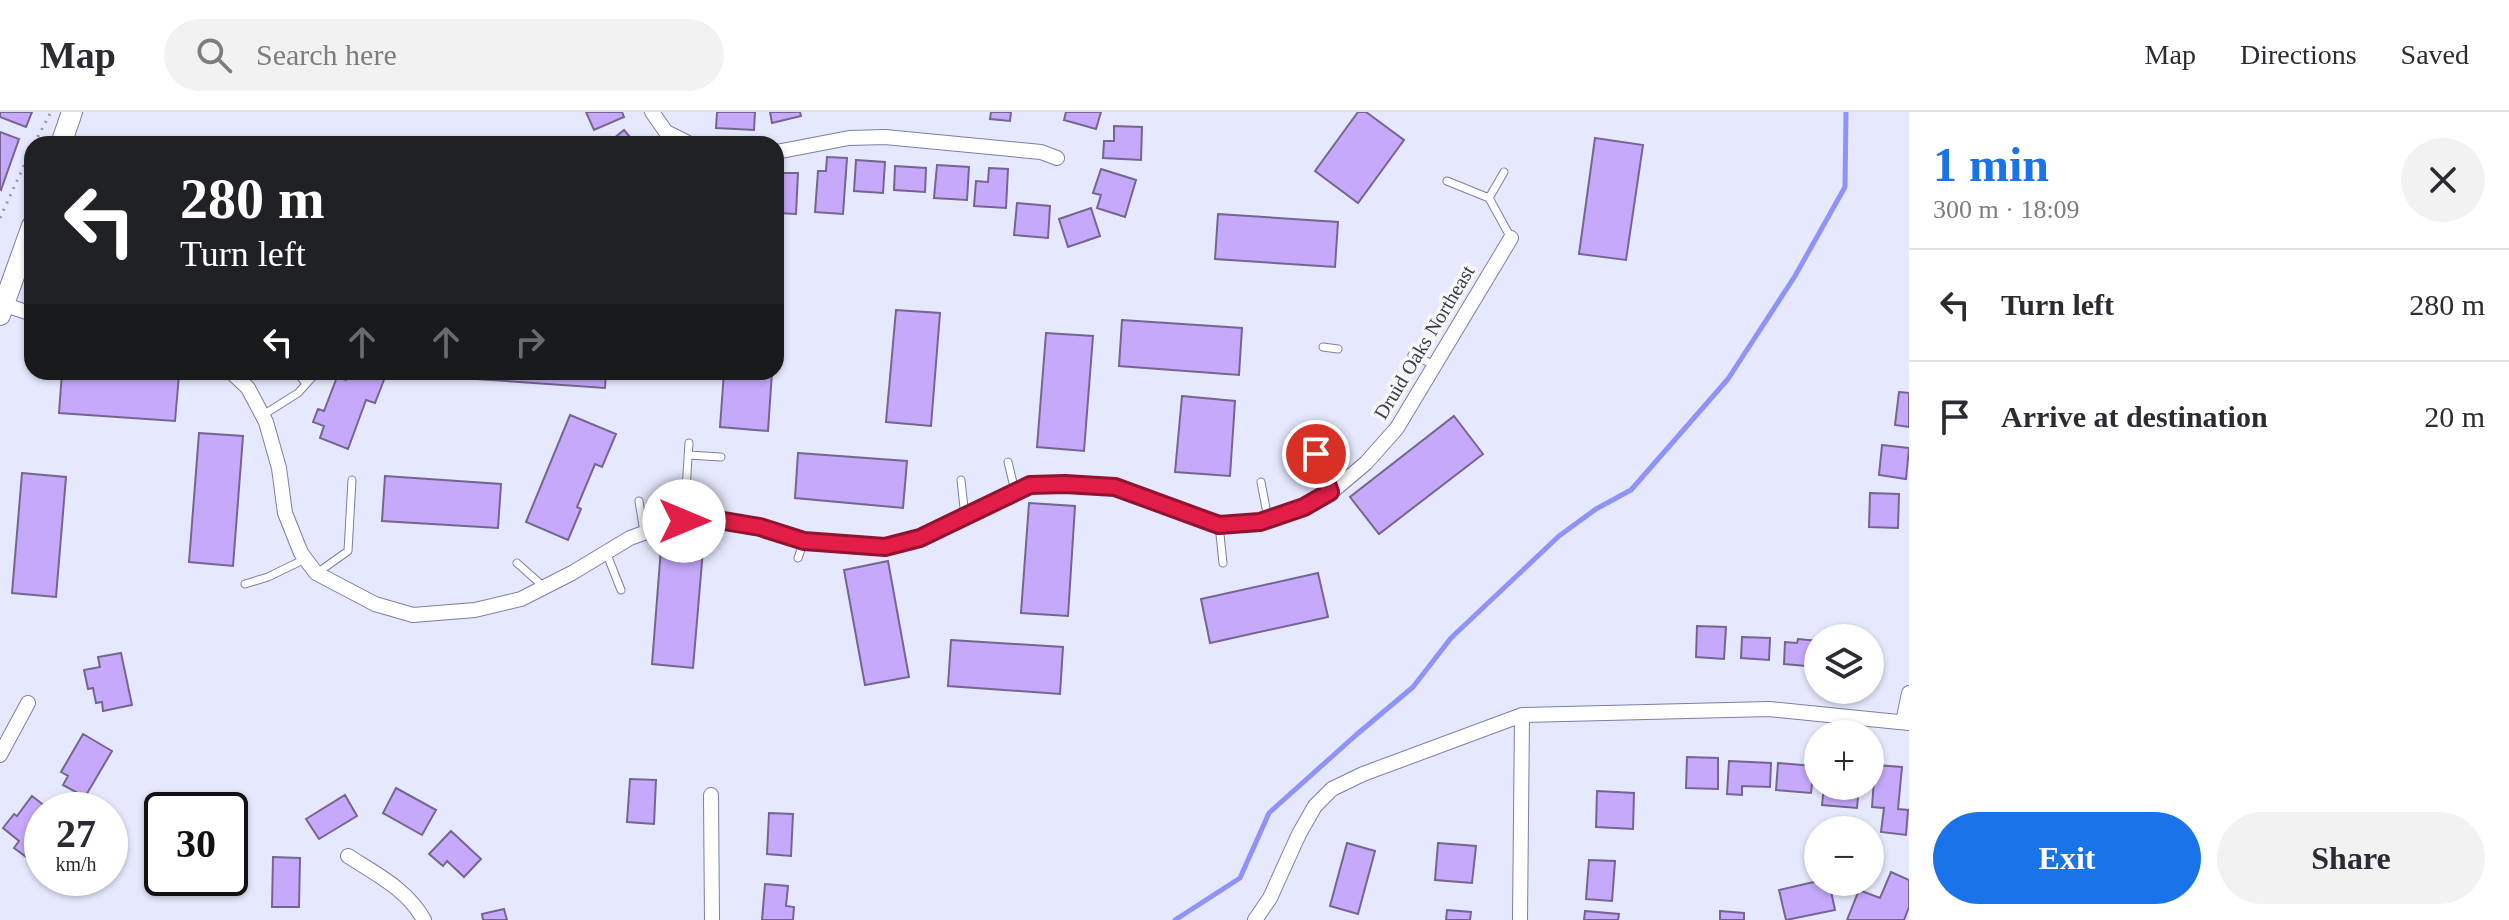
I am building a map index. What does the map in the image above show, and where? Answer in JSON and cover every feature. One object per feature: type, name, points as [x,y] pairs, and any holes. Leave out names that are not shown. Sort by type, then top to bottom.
[{"type":"main road","points":[[64,136],[72,112]]},
{"type":"main road","points":[[1,308],[24,247]]},
{"type":"street","points":[[652,112],[666,132],[674,136]]},
{"type":"street","points":[[784,150],[849,138],[885,137],[1041,152],[1057,158]]},
{"type":"street","name":"Druid Oaks Northeast","points":[[240,380],[248,388],[262,415],[279,468],[285,513],[305,559],[316,573],[375,604],[413,615],[475,610],[521,599],[630,538],[674,522],[718,520],[760,527],[804,541],[885,547],[920,538],[1030,485],[1115,487],[1219,525],[1268,519],[1304,507],[1330,492],[1366,463],[1397,428],[1511,238]]},
{"type":"street","points":[[1,308],[24,312]]},
{"type":"street","points":[[1255,920],[1270,898],[1309,815],[1332,789],[1363,774],[1522,715],[1769,709],[1906,723],[1909,693]]},
{"type":"street","points":[[0,755],[28,703]]},
{"type":"street","points":[[1520,920],[1522,715]]},
{"type":"street","points":[[711,795],[712,920]]},
{"type":"street","points":[[348,856],[416,904],[424,920]]},
{"type":"lane","points":[[1489,198],[1504,172]]},
{"type":"lane","points":[[1447,181],[1489,198],[1511,238]]},
{"type":"lane","points":[[1323,347],[1338,349]]},
{"type":"lane","points":[[1412,355],[1435,365]]},
{"type":"lane","points":[[303,380],[306,384]]},
{"type":"lane","points":[[262,415],[298,393],[310,380]]},
{"type":"lane","points":[[684,521],[689,443]]},
{"type":"lane","points":[[1316,454],[1330,492]]},
{"type":"lane","points":[[688,455],[721,457]]},
{"type":"lane","points":[[1008,462],[1015,492]]},
{"type":"lane","points":[[316,573],[348,551],[352,480]]},
{"type":"lane","points":[[961,480],[965,517]]},
{"type":"lane","points":[[1261,482],[1268,519]]},
{"type":"lane","points":[[639,501],[644,532]]},
{"type":"lane","points":[[1219,525],[1223,563]]},
{"type":"lane","points":[[798,558],[804,541]]},
{"type":"lane","points":[[606,552],[621,590]]},
{"type":"lane","points":[[245,584],[305,559]]},
{"type":"lane","points":[[517,563],[544,587]]},
{"type":"path","points":[[38,136],[51,112]]},
{"type":"path","points":[[0,218],[24,166]]},
{"type":"building","points":[[0,112],[32,112],[26,127],[0,117]]},
{"type":"building","points":[[586,112],[622,112],[624,117],[594,130]]},
{"type":"building","points":[[717,112],[755,112],[754,130],[716,128]]},
{"type":"building","points":[[770,112],[800,112],[801,116],[772,123]]},
{"type":"building","points":[[991,112],[1011,112],[1010,121],[990,119]]},
{"type":"building","points":[[1066,112],[1101,112],[1096,129],[1064,120]]},
{"type":"building","points":[[1358,112],[1366,112],[1404,140],[1358,203],[1315,171]]},
{"type":"building","points":[[1114,126],[1142,127],[1141,160],[1103,158],[1104,141],[1114,141]]},
{"type":"building","points":[[0,132],[19,139],[1,190],[0,189]]},
{"type":"building","points":[[1595,138],[1643,145],[1626,260],[1579,254]]},
{"type":"building","points":[[827,157],[847,158],[843,214],[815,212],[818,171],[826,171]]},
{"type":"building","points":[[856,160],[885,162],[883,193],[854,191]]},
{"type":"building","points":[[937,165],[969,167],[967,200],[934,198]]},
{"type":"building","points":[[895,166],[926,168],[925,192],[894,190]]},
{"type":"building","points":[[989,168],[1008,169],[1006,208],[974,206],[976,181],[988,182]]},
{"type":"building","points":[[1101,169],[1136,180],[1125,217],[1097,208],[1101,195],[1093,193]]},
{"type":"building","points":[[784,173],[798,173],[796,214],[784,213]]},
{"type":"building","points":[[1017,203],[1050,206],[1048,238],[1014,235]]},
{"type":"building","points":[[1091,208],[1100,236],[1068,247],[1059,219]]},
{"type":"building","points":[[1218,214],[1338,222],[1335,267],[1215,259]]},
{"type":"building","points":[[896,310],[940,313],[931,426],[886,422]]},
{"type":"building","points":[[1122,320],[1242,328],[1239,375],[1119,366]]},
{"type":"building","points":[[1046,333],[1093,336],[1084,451],[1037,447]]},
{"type":"building","points":[[61,380],[179,380],[175,421],[59,413]]},
{"type":"building","points":[[336,380],[384,380],[375,403],[366,400],[348,449],[320,438],[324,426],[313,422],[318,409],[324,411]]},
{"type":"building","points":[[491,380],[606,380],[605,388]]},
{"type":"building","points":[[723,380],[771,380],[768,431],[720,427]]},
{"type":"building","points":[[1899,392],[1909,393],[1909,427],[1895,425]]},
{"type":"building","points":[[1182,396],[1235,401],[1230,476],[1175,472]]},
{"type":"building","points":[[570,415],[616,434],[602,467],[595,464],[577,507],[581,509],[568,540],[526,522]]},
{"type":"building","points":[[1454,416],[1483,454],[1379,534],[1350,497]]},
{"type":"building","points":[[199,433],[243,436],[233,566],[189,562]]},
{"type":"building","points":[[1882,445],[1909,448],[1906,479],[1879,475]]},
{"type":"building","points":[[798,453],[907,461],[903,508],[795,498]]},
{"type":"building","points":[[22,473],[66,477],[56,597],[12,593]]},
{"type":"building","points":[[385,476],[501,484],[498,528],[382,521]]},
{"type":"building","points":[[1870,493],[1899,494],[1898,528],[1869,527]]},
{"type":"building","points":[[1029,503],[1075,506],[1068,616],[1021,613]]},
{"type":"building","points":[[662,535],[704,538],[693,668],[652,664]]},
{"type":"building","points":[[888,561],[909,677],[865,685],[844,570]]},
{"type":"building","points":[[1318,573],[1328,617],[1210,643],[1201,599]]},
{"type":"building","points":[[1697,626],[1726,627],[1724,659],[1696,657]]},
{"type":"building","points":[[1742,637],[1770,638],[1769,660],[1741,658]]},
{"type":"building","points":[[1798,639],[1804,640],[1804,666],[1784,664],[1785,642],[1797,643]]},
{"type":"building","points":[[951,640],[1063,647],[1060,694],[948,686]]},
{"type":"building","points":[[121,653],[132,705],[103,711],[102,702],[96,703],[93,688],[88,689],[84,670],[100,667],[98,657]]},
{"type":"building","points":[[83,734],[112,751],[88,792],[76,792],[63,785],[68,776],[61,772]]},
{"type":"building","points":[[1687,757],[1718,758],[1718,789],[1686,788]]},
{"type":"building","points":[[1729,761],[1771,763],[1770,787],[1742,786],[1742,795],[1727,794]]},
{"type":"building","points":[[1778,763],[1804,765],[1804,792],[1776,790]]},
{"type":"building","points":[[1884,766],[1902,767],[1898,809],[1908,810],[1906,835],[1884,832],[1884,808],[1872,807],[1872,800],[1884,800]]},
{"type":"building","points":[[630,779],[656,780],[654,824],[627,822]]},
{"type":"building","points":[[396,788],[436,810],[422,835],[383,813]]},
{"type":"building","points":[[1597,791],[1634,793],[1633,829],[1596,827]]},
{"type":"building","points":[[345,795],[357,816],[319,839],[306,819]]},
{"type":"building","points":[[1823,800],[1858,800],[1857,808],[1822,805]]},
{"type":"building","points":[[24,807],[24,855],[14,848],[19,841],[3,828],[14,814],[17,816]]},
{"type":"building","points":[[769,813],[793,814],[791,856],[767,854]]},
{"type":"building","points":[[451,831],[481,859],[464,877],[447,861],[443,866],[429,854]]},
{"type":"building","points":[[1347,843],[1375,851],[1358,914],[1330,906]]},
{"type":"building","points":[[1438,843],[1476,846],[1472,883],[1435,880]]},
{"type":"building","points":[[273,857],[300,858],[299,907],[272,907]]},
{"type":"building","points":[[1589,860],[1615,861],[1612,901],[1586,899]]},
{"type":"building","points":[[1891,872],[1909,880],[1909,907],[1904,920],[1847,920],[1857,896],[1880,898],[1884,896]]},
{"type":"building","points":[[765,884],[788,886],[786,906],[794,907],[793,920],[762,920]]},
{"type":"building","points":[[1804,884],[1804,896],[1832,896],[1835,910],[1786,920],[1779,890]]},
{"type":"building","points":[[504,909],[507,920],[483,920],[482,914]]},
{"type":"building","points":[[1447,910],[1471,912],[1470,920],[1446,920]]},
{"type":"building","points":[[1585,911],[1619,914],[1618,920],[1584,920]]},
{"type":"building","points":[[1720,911],[1744,913],[1744,920],[1720,920]]},
{"type":"waterway","points":[[1175,920],[1240,878],[1269,813],[1413,687],[1451,638],[1559,536],[1596,509],[1631,490],[1728,379],[1795,276],[1845,187],[1846,112]]},
{"type":"route","points":[[684,521],[718,520],[760,527],[804,541],[885,547],[920,538],[1030,485],[1065,484],[1115,487],[1219,525],[1260,522],[1304,507],[1330,492],[1316,454]]}]
